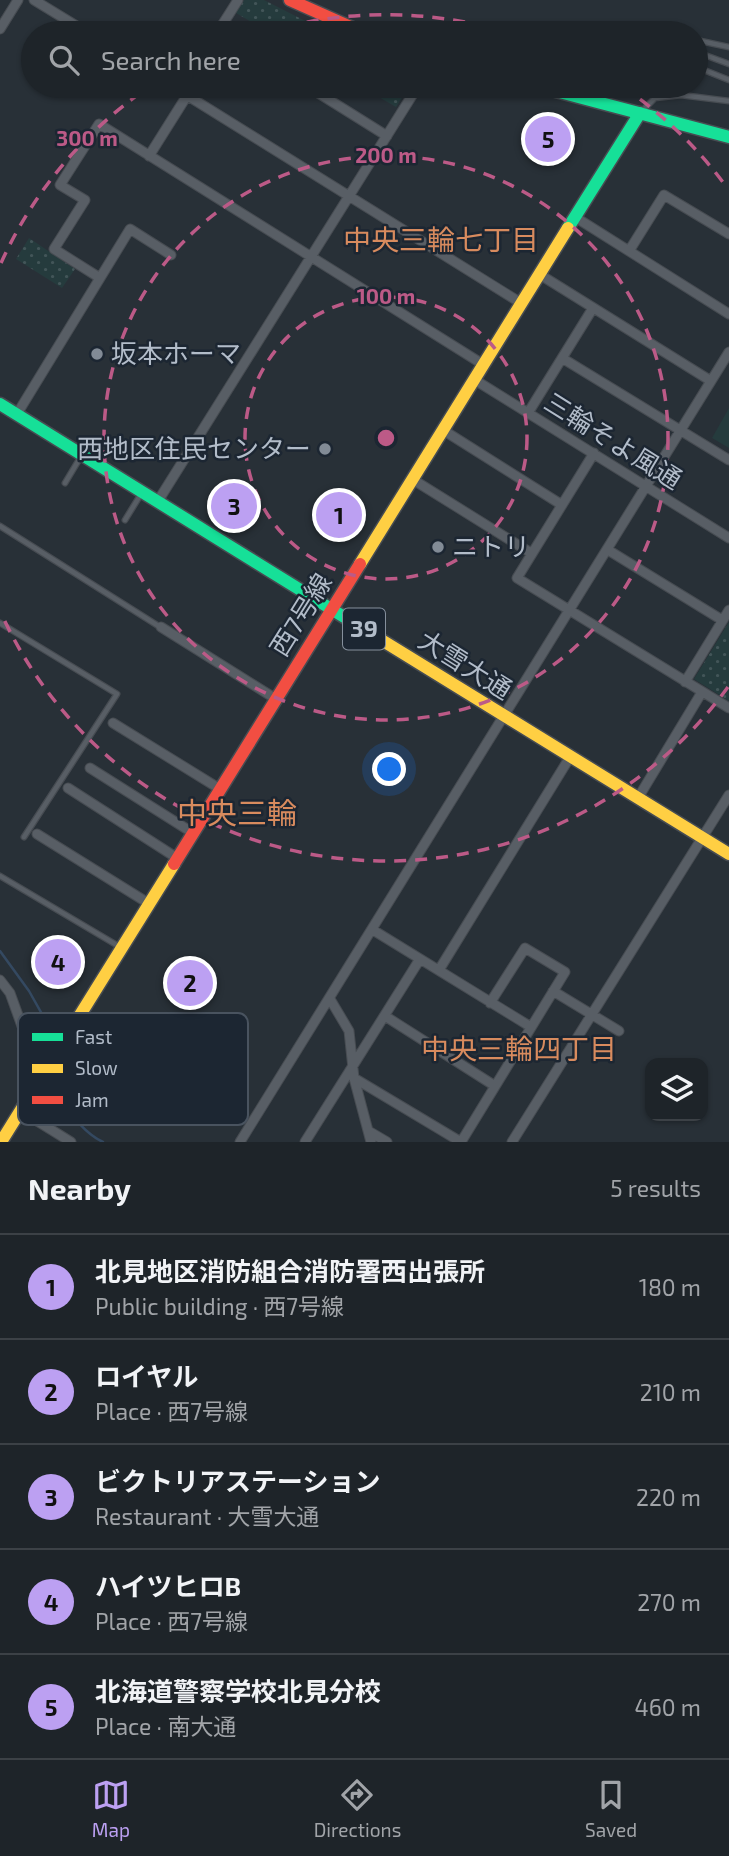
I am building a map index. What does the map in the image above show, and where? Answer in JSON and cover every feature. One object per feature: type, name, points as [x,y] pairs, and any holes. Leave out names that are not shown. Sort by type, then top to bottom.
[{"type":"main road","points":[[290,0],[337,21]]},
{"type":"main road","points":[[583,98],[729,137]]},
{"type":"main road","name":"西7号線","points":[[80,1013],[640,113]]},
{"type":"main road","name":"大雪大通","points":[[0,404],[729,854]]},
{"type":"main road","name":"西7号線","points":[[1,1142],[18,1116]]},
{"type":"street","points":[[0,29],[18,0]]},
{"type":"street","points":[[34,0],[68,21]]},
{"type":"street","points":[[225,21],[238,0]]},
{"type":"street","points":[[149,156],[185,98]]},
{"type":"street","points":[[192,98],[521,303]]},
{"type":"street","points":[[326,98],[387,136]]},
{"type":"street","points":[[158,501],[411,98]]},
{"type":"street","points":[[100,278],[54,249],[85,200],[60,185],[99,124],[484,365]]},
{"type":"street","points":[[629,251],[664,195],[729,234]]},
{"type":"street","points":[[575,217],[729,314]]},
{"type":"street","points":[[18,414],[130,229],[171,255]]},
{"type":"street","points":[[539,274],[711,381]]},
{"type":"street","points":[[528,413],[593,308]]},
{"type":"street","points":[[240,1142],[729,352]]},
{"type":"street","points":[[562,358],[729,460]]},
{"type":"street","name":"三輪そよ風通","points":[[475,380],[729,538]]},
{"type":"street","points":[[443,430],[562,505]]},
{"type":"street","points":[[594,453],[517,578],[729,708]]},
{"type":"street","points":[[412,479],[531,553]]},
{"type":"street","points":[[608,550],[722,620]]},
{"type":"street","points":[[685,682],[729,610]]},
{"type":"street","points":[[161,627],[276,699]]},
{"type":"street","points":[[638,798],[702,692]]},
{"type":"street","points":[[113,723],[220,789]]},
{"type":"street","points":[[439,970],[570,757]]},
{"type":"street","points":[[90,768],[193,833]]},
{"type":"street","points":[[68,788],[177,858]]},
{"type":"street","points":[[512,1142],[729,795]]},
{"type":"street","points":[[37,834],[148,903]]},
{"type":"street","points":[[373,930],[531,1027]]},
{"type":"street","points":[[354,1078],[461,1142],[565,972],[525,948],[491,1003]]},
{"type":"street","points":[[305,1142],[420,959]]},
{"type":"street","points":[[0,981],[10,993],[18,1015]]},
{"type":"street","points":[[553,991],[619,1031]]},
{"type":"street","points":[[330,999],[349,1031],[354,1078],[371,1137],[387,1142]]},
{"type":"street","points":[[384,1016],[495,1086]]},
{"type":"street","points":[[44,1125],[71,1142]]},
{"type":"lane","points":[[708,43],[729,47]]},
{"type":"lane","points":[[708,56],[729,64]]},
{"type":"lane","points":[[708,72],[729,80]]},
{"type":"lane","points":[[640,113],[654,98]]},
{"type":"lane","points":[[705,98],[729,101]]},
{"type":"lane","points":[[65,483],[82,454]]},
{"type":"lane","points":[[125,520],[142,492]]},
{"type":"lane","points":[[0,526],[161,627]]},
{"type":"lane","points":[[0,623],[117,694],[24,837]]},
{"type":"lane","points":[[0,876],[121,947]]},
{"type":"green space","points":[[244,0],[264,0],[305,21],[250,21],[236,13]]},
{"type":"green space","points":[[381,98],[402,98],[396,107]]},
{"type":"green space","points":[[29,238],[75,269],[62,288],[16,259]]},
{"type":"green space","points":[[729,408],[729,448],[712,438]]},
{"type":"green space","points":[[729,622],[729,701],[694,679]]},
{"type":"waterway","points":[[0,951],[41,1013]]},
{"type":"waterway","points":[[81,1125],[103,1142]]},
{"type":"traffic: fast","points":[[582,98],[729,137]]},
{"type":"traffic: fast","points":[[568,228],[640,113]]},
{"type":"traffic: fast","points":[[0,404],[349,620]]},
{"type":"traffic: slow","points":[[360,564],[568,228]]},
{"type":"traffic: slow","points":[[349,620],[729,854]]},
{"type":"traffic: slow","points":[[81,1013],[174,864]]},
{"type":"traffic: slow","points":[[1,1142],[18,1115]]},
{"type":"traffic: jam","points":[[290,0],[337,21]]},
{"type":"traffic: jam","points":[[174,864],[360,564]]},
{"type":"place","name":"北海道警察学校北見分校","points":[[548,139]]},
{"type":"place","name":"坂本ホーマ","points":[[97,354]]},
{"type":"place","name":"西地区住民センター","points":[[325,449]]},
{"type":"place","name":"ビクトリアステーション","points":[[234,506]]},
{"type":"place","name":"北見地区消防組合消防署西出張所","points":[[339,515]]},
{"type":"place","name":"ニトリ","points":[[438,547]]},
{"type":"place","name":"ハイツヒロB","points":[[58,962]]},
{"type":"place","name":"ロイヤル","points":[[190,983]]},
{"type":"district","name":"中央三輪七丁目","points":[[441,240]]},
{"type":"district","name":"中央三輪","points":[[237,814]]},
{"type":"district","name":"中央三輪四丁目","points":[[519,1049]]}]
